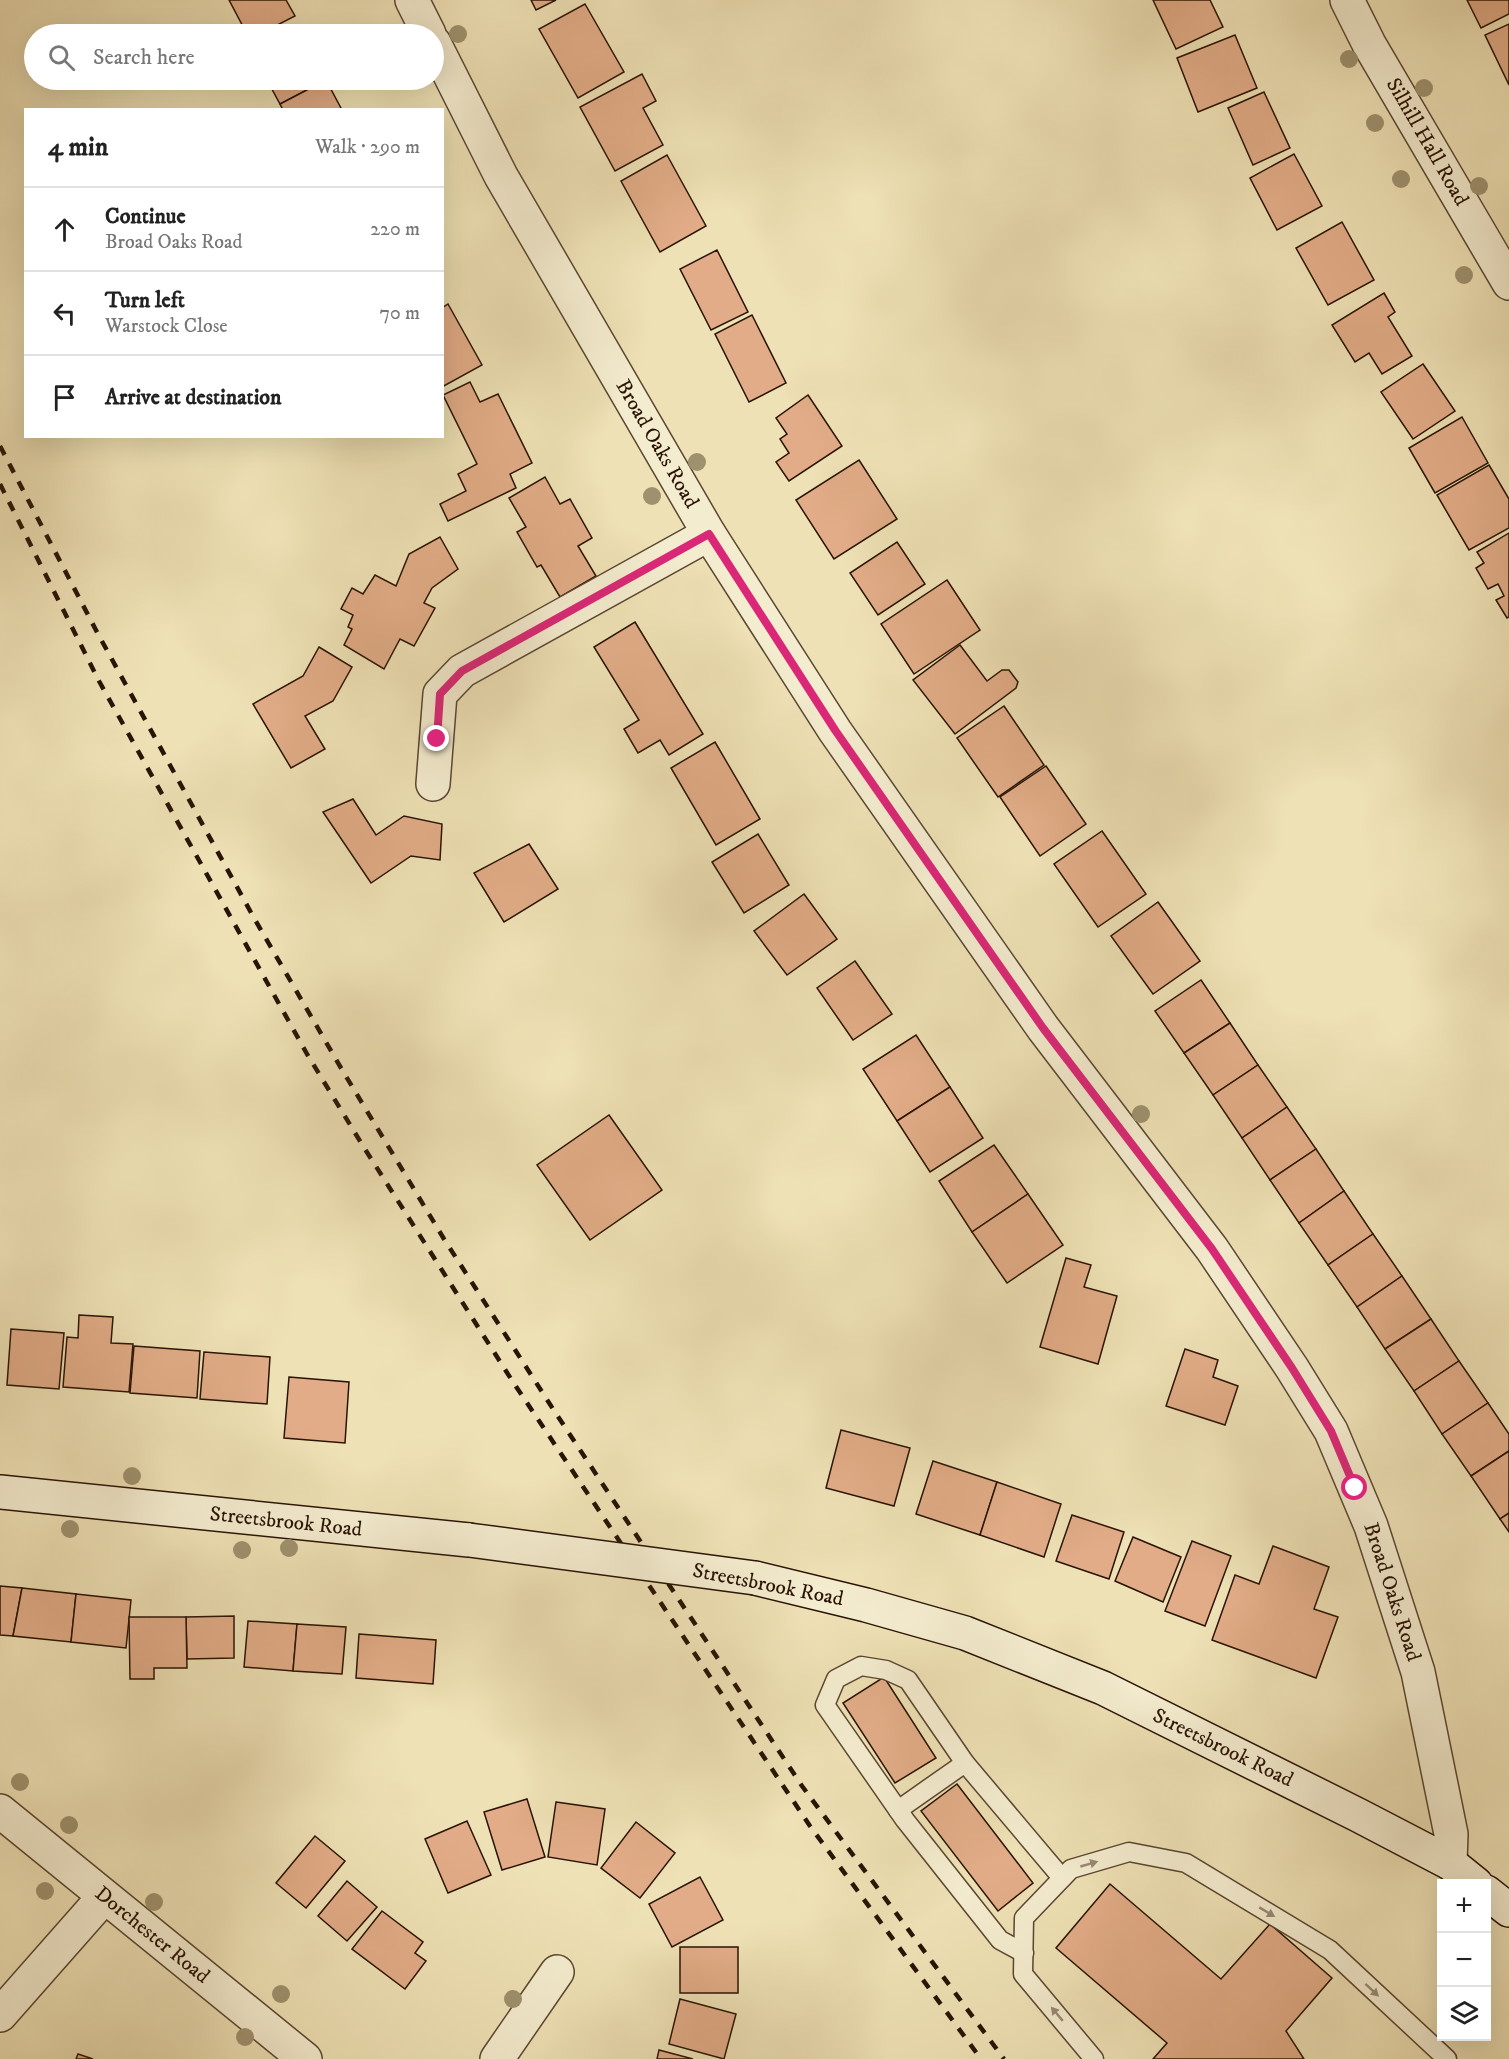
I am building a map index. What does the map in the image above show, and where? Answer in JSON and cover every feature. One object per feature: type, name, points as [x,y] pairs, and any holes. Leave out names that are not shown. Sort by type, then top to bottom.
[{"type":"street","points":[[412,0],[424,24]]},
{"type":"street","name":"Silhill Hall Road","points":[[1347,0],[1369,44],[1509,283]]},
{"type":"street","name":"Broad Oaks Road","points":[[444,63],[501,176],[709,534],[835,730],[1043,1028],[1212,1249],[1292,1368],[1331,1431],[1371,1526],[1418,1672],[1451,1834],[1450,1863]]},
{"type":"street","points":[[433,784],[440,694],[462,671],[709,534]]},
{"type":"street","name":"Streetsbrook Road","points":[[0,1492],[469,1540],[755,1578],[866,1605],[965,1633],[1103,1688],[1347,1809],[1450,1863],[1470,1879]]},
{"type":"street","name":"Dorchester Road","points":[[0,1812],[305,2059]]},
{"type":"street","points":[[1491,1896],[1509,1910]]},
{"type":"street","points":[[0,2015],[105,1897]]},
{"type":"street","points":[[496,2059],[557,1972]]},
{"type":"lane","points":[[1023,1953],[1000,1940],[898,1810],[825,1705],[836,1678],[861,1666],[885,1670],[908,1680],[965,1763],[1062,1878]]},
{"type":"lane","points":[[898,1810],[965,1763]]},
{"type":"lane","points":[[1095,2059],[1023,1974],[1024,1918],[1071,1869],[1129,1852],[1186,1863],[1330,1950],[1447,2059]]},
{"type":"building","points":[[229,0],[286,0],[295,16],[279,24],[242,24]]},
{"type":"building","points":[[531,0],[556,0],[536,10]]},
{"type":"building","points":[[1153,0],[1210,0],[1223,27],[1176,49]]},
{"type":"building","points":[[1467,0],[1509,0],[1509,14],[1481,28]]},
{"type":"building","points":[[585,4],[624,72],[578,98],[539,29]]},
{"type":"building","points":[[1509,24],[1509,85],[1485,35]]},
{"type":"building","points":[[1235,35],[1257,88],[1198,112],[1177,58]]},
{"type":"building","points":[[642,74],[656,101],[643,108],[663,145],[615,171],[580,107]]},
{"type":"building","points":[[272,90],[307,90],[280,104]]},
{"type":"building","points":[[307,90],[331,90],[341,108],[282,108],[280,104]]},
{"type":"building","points":[[1264,92],[1290,148],[1253,165],[1228,108]]},
{"type":"building","points":[[1294,154],[1322,206],[1277,230],[1250,178]]},
{"type":"building","points":[[667,155],[706,226],[660,252],[621,181]]},
{"type":"building","points":[[1342,222],[1374,280],[1328,305],[1296,248]]},
{"type":"building","points":[[717,250],[748,312],[711,330],[680,269]]},
{"type":"building","points":[[1384,293],[1395,312],[1388,317],[1412,356],[1382,374],[1369,353],[1355,362],[1332,325]]},
{"type":"building","points":[[448,304],[482,365],[444,386],[444,307]]},
{"type":"building","points":[[752,315],[786,383],[749,402],[715,334]]},
{"type":"building","points":[[1423,364],[1455,411],[1413,439],[1381,392]]},
{"type":"building","points":[[470,382],[480,402],[498,394],[532,463],[510,474],[516,488],[448,521],[440,504],[466,491],[458,474],[477,464],[444,395]]},
{"type":"building","points":[[808,395],[842,446],[789,481],[776,462],[789,453],[780,439],[787,434],[776,418]]},
{"type":"building","points":[[1462,417],[1488,463],[1435,493],[1409,448]]},
{"type":"building","points":[[859,460],[897,519],[834,559],[796,500]]},
{"type":"building","points":[[1489,465],[1509,499],[1509,528],[1469,550],[1437,495]]},
{"type":"building","points":[[545,477],[560,504],[570,499],[592,538],[578,546],[596,576],[560,597],[541,565],[537,567],[517,532],[526,527],[509,498]]},
{"type":"building","points":[[1509,533],[1509,617],[1507,618],[1496,600],[1504,596],[1498,584],[1488,589],[1476,568],[1484,563],[1477,552]]},
{"type":"building","points":[[440,537],[458,569],[432,588],[424,603],[435,608],[414,646],[400,639],[384,669],[344,645],[352,629],[348,627],[353,615],[341,609],[352,588],[363,594],[375,575],[396,586],[409,554]]},
{"type":"building","points":[[897,542],[925,584],[878,615],[850,573]]},
{"type":"building","points":[[947,580],[980,630],[914,674],[881,624]]},
{"type":"building","points":[[635,622],[703,734],[669,755],[660,740],[638,753],[624,729],[639,720],[594,647]]},
{"type":"building","points":[[960,645],[987,681],[1002,670],[1009,670],[1018,682],[1016,688],[955,734],[913,680]]},
{"type":"building","points":[[319,647],[352,667],[333,701],[305,716],[325,749],[291,768],[253,704],[303,676]]},
{"type":"building","points":[[1004,706],[1044,765],[998,797],[957,738]]},
{"type":"building","points":[[715,742],[760,819],[716,845],[671,768]]},
{"type":"building","points":[[1046,766],[1086,824],[1040,856],[1000,797]]},
{"type":"building","points":[[353,799],[376,835],[404,816],[442,824],[440,860],[411,856],[371,883],[323,812]]},
{"type":"building","points":[[1102,831],[1146,894],[1098,927],[1054,864]]},
{"type":"building","points":[[758,834],[789,885],[744,913],[712,862]]},
{"type":"building","points":[[529,844],[558,889],[504,922],[474,873]]},
{"type":"building","points":[[804,894],[837,939],[787,975],[754,931]]},
{"type":"building","points":[[1158,902],[1200,961],[1153,994],[1111,936]]},
{"type":"building","points":[[855,961],[892,1014],[853,1040],[817,988]]},
{"type":"building","points":[[1201,980],[1230,1023],[1184,1053],[1155,1011]]},
{"type":"building","points":[[1230,1023],[1258,1065],[1213,1095],[1184,1053]]},
{"type":"building","points":[[916,1035],[950,1087],[897,1121],[863,1069]]},
{"type":"building","points":[[1258,1065],[1287,1107],[1242,1138],[1213,1095]]},
{"type":"building","points":[[950,1087],[983,1138],[930,1172],[897,1121]]},
{"type":"building","points":[[1287,1107],[1316,1149],[1270,1180],[1242,1138]]},
{"type":"building","points":[[609,1115],[662,1190],[590,1240],[537,1165]]},
{"type":"building","points":[[994,1145],[1028,1194],[972,1232],[939,1181]]},
{"type":"building","points":[[1316,1149],[1344,1191],[1299,1223],[1270,1180]]},
{"type":"building","points":[[1344,1191],[1373,1234],[1328,1265],[1299,1223]]},
{"type":"building","points":[[1028,1194],[1063,1245],[1007,1283],[972,1232]]},
{"type":"building","points":[[1373,1234],[1402,1276],[1357,1307],[1328,1265]]},
{"type":"building","points":[[1066,1258],[1091,1265],[1084,1287],[1117,1296],[1098,1364],[1040,1347]]},
{"type":"building","points":[[1402,1276],[1431,1319],[1385,1349],[1357,1307]]},
{"type":"building","points":[[79,1315],[113,1317],[111,1343],[133,1344],[129,1392],[63,1387],[67,1337],[78,1338]]},
{"type":"building","points":[[1431,1319],[1459,1361],[1414,1391],[1385,1349]]},
{"type":"building","points":[[11,1329],[64,1333],[59,1389],[7,1385]]},
{"type":"building","points":[[134,1346],[200,1351],[197,1398],[130,1393]]},
{"type":"building","points":[[1185,1349],[1218,1360],[1213,1377],[1238,1386],[1225,1425],[1166,1406]]},
{"type":"building","points":[[204,1352],[270,1357],[267,1404],[200,1399]]},
{"type":"building","points":[[1459,1361],[1488,1403],[1442,1434],[1414,1391]]},
{"type":"building","points":[[289,1377],[349,1382],[345,1443],[284,1438]]},
{"type":"building","points":[[1488,1403],[1509,1434],[1509,1451],[1471,1476],[1442,1434]]},
{"type":"building","points":[[841,1430],[910,1448],[894,1506],[826,1488]]},
{"type":"building","points":[[1509,1451],[1509,1513],[1500,1519],[1471,1476]]},
{"type":"building","points":[[933,1461],[997,1482],[980,1535],[916,1514]]},
{"type":"building","points":[[997,1482],[1061,1504],[1044,1557],[980,1535]]},
{"type":"building","points":[[1509,1513],[1509,1532],[1500,1519]]},
{"type":"building","points":[[1072,1515],[1124,1532],[1109,1579],[1056,1561]]},
{"type":"building","points":[[1133,1537],[1181,1557],[1163,1602],[1115,1581]]},
{"type":"building","points":[[1192,1541],[1231,1556],[1205,1626],[1165,1611]]},
{"type":"building","points":[[1273,1546],[1329,1567],[1314,1609],[1338,1617],[1316,1678],[1212,1640],[1235,1575],[1259,1584]]},
{"type":"building","points":[[0,1586],[22,1588],[13,1636],[0,1635]]},
{"type":"building","points":[[22,1588],[76,1594],[71,1642],[13,1636]]},
{"type":"building","points":[[76,1594],[131,1600],[126,1648],[71,1642]]},
{"type":"building","points":[[234,1616],[234,1658],[187,1659],[186,1617]]},
{"type":"building","points":[[129,1617],[186,1617],[187,1668],[154,1668],[154,1679],[130,1679]]},
{"type":"building","points":[[248,1621],[297,1624],[293,1671],[244,1667]]},
{"type":"building","points":[[297,1624],[346,1627],[342,1674],[293,1671]]},
{"type":"building","points":[[359,1634],[436,1640],[433,1684],[356,1678]]},
{"type":"building","points":[[884,1677],[936,1758],[895,1783],[843,1703]]},
{"type":"building","points":[[957,1784],[1033,1883],[998,1911],[921,1811]]},
{"type":"building","points":[[527,1799],[545,1857],[502,1870],[484,1812]]},
{"type":"building","points":[[556,1802],[605,1809],[597,1865],[548,1857]]},
{"type":"building","points":[[467,1821],[491,1875],[448,1893],[425,1839]]},
{"type":"building","points":[[636,1822],[675,1853],[640,1898],[601,1868]]},
{"type":"building","points":[[315,1836],[345,1861],[306,1908],[276,1883]]},
{"type":"building","points":[[700,1877],[723,1920],[672,1947],[649,1904]]},
{"type":"building","points":[[347,1881],[377,1907],[347,1941],[318,1916]]},
{"type":"building","points":[[1110,1884],[1221,1979],[1270,1924],[1332,1978],[1286,2031],[1304,2059],[1153,2059],[1167,2043],[1056,1948]]},
{"type":"building","points":[[382,1911],[423,1942],[415,1953],[426,1961],[405,1989],[352,1949]]},
{"type":"building","points":[[680,1947],[738,1947],[738,1993],[680,1993]]},
{"type":"building","points":[[680,1999],[736,2014],[724,2059],[669,2044]]},
{"type":"building","points":[[659,2050],[693,2059],[657,2059]]},
{"type":"building","points":[[78,2054],[93,2059],[76,2059]]},
{"type":"railway","points":[[0,446],[98,634],[254,918],[444,1239],[553,1409],[802,1786],[1004,2059]]},
{"type":"railway","points":[[0,484],[99,681],[307,1054],[363,1146],[513,1382],[810,1826],[981,2059]]},
{"type":"route","points":[[437,739],[440,694],[462,671],[709,534],[835,730],[1043,1028],[1212,1249],[1292,1368],[1331,1431],[1355,1488]]}]
